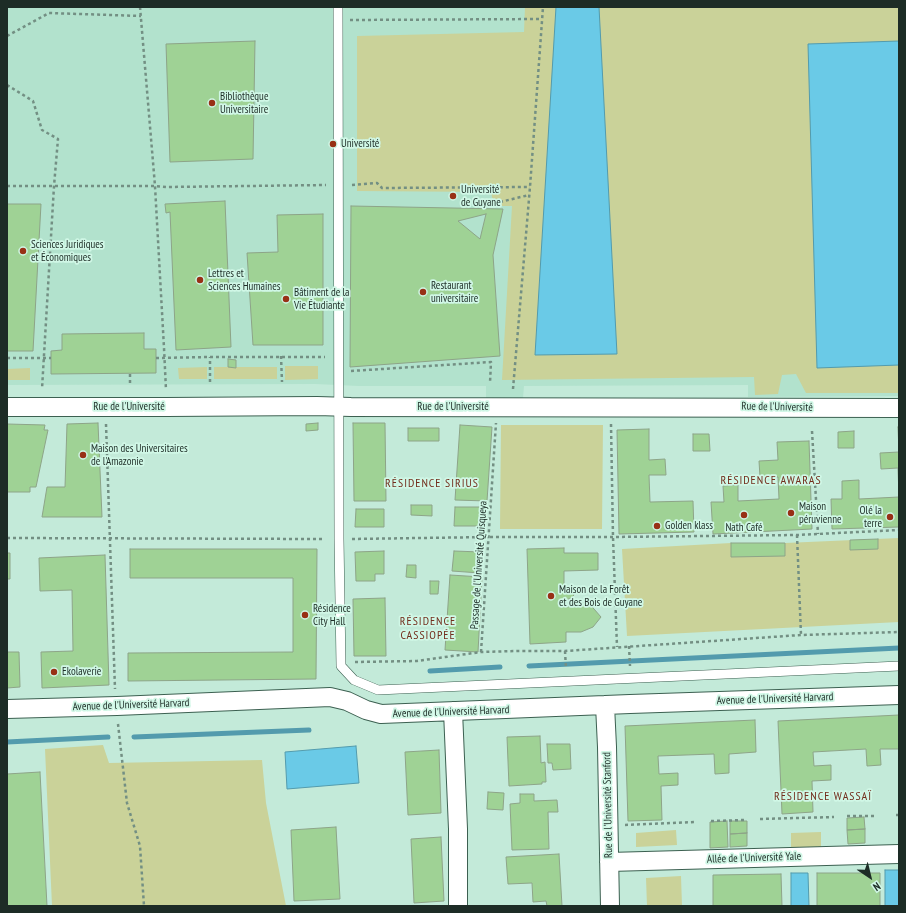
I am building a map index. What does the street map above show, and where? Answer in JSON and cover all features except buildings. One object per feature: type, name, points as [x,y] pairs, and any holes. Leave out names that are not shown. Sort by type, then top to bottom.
[{"type":"street","name":"Rue de l'Université","points":[[7,407],[166,408],[317,406],[899,408]]},
{"type":"street","name":"Avenue de l'Université Harvard","points":[[7,709],[117,714],[330,697],[347,701],[366,710],[381,714],[899,695]]},
{"type":"street","name":"Rue de l'Université Stanford","points":[[605,705],[610,906]]},
{"type":"street","points":[[453,711],[458,829],[458,906]]},
{"type":"street","name":"Allée de l'Université Yale","points":[[609,862],[899,854]]},
{"type":"lane","points":[[338,7],[338,407],[341,666],[354,680],[378,690],[899,666]]},
{"type":"path","points":[[140,7],[155,186],[166,390]]},
{"type":"path","name":"Passage de l'Université Quisqueya","points":[[481,652],[489,537],[505,407],[514,380],[543,7]]},
{"type":"path","points":[[7,36],[49,13],[141,16]]},
{"type":"path","points":[[348,20],[542,19]]},
{"type":"path","points":[[7,85],[34,101],[42,130],[58,139],[42,390]]},
{"type":"path","points":[[349,185],[377,183],[382,188],[530,187]]},
{"type":"path","points":[[7,186],[167,187],[328,185]]},
{"type":"path","points":[[500,202],[529,196]]},
{"type":"path","points":[[156,358],[281,356],[327,357]]},
{"type":"path","points":[[281,356],[282,382]]},
{"type":"path","points":[[210,357],[210,382]]},
{"type":"path","points":[[7,358],[51,358]]},
{"type":"path","points":[[346,372],[491,362],[490,383]]},
{"type":"path","points":[[130,373],[130,383]]},
{"type":"path","points":[[106,418],[117,714],[127,803],[140,846],[144,906]]},
{"type":"path","points":[[611,422],[616,647]]},
{"type":"path","points":[[812,431],[818,534]]},
{"type":"path","points":[[352,539],[489,537],[613,538],[797,535],[899,530]]},
{"type":"path","points":[[797,535],[801,635]]},
{"type":"path","points":[[7,538],[322,539]]},
{"type":"path","points":[[350,662],[417,661],[481,652],[565,651],[801,635],[899,632]]},
{"type":"path","points":[[629,646],[630,670]]},
{"type":"path","points":[[565,651],[566,674]]},
{"type":"path","points":[[847,816],[875,816]]},
{"type":"path","points":[[760,819],[834,817]]},
{"type":"path","points":[[711,821],[745,820]]},
{"type":"path","points":[[620,825],[696,822]]},
{"type":"shaded area","name":"Université de Guyane","points":[[7,7],[899,7],[899,396],[748,397],[748,385],[524,386],[523,398],[486,398],[486,386],[359,386],[315,384],[7,385]]},
{"type":"shaded area","points":[[525,7],[899,7],[899,393],[806,393],[796,374],[782,375],[778,394],[755,395],[754,377],[502,380],[512,206],[494,206],[491,192],[357,191],[357,36],[524,32]]},
{"type":"shaded area","points":[[285,366],[318,366],[318,379],[285,380]]},
{"type":"shaded area","points":[[207,367],[207,379],[179,379],[178,368]]},
{"type":"shaded area","points":[[214,367],[277,367],[277,379],[214,379]]},
{"type":"shaded area","points":[[30,368],[30,380],[7,380],[7,369]]},
{"type":"shaded area","points":[[501,425],[603,425],[602,529],[500,529]]},
{"type":"shaded area","points":[[899,538],[899,622],[627,636],[622,549],[731,543],[785,543]]},
{"type":"shaded area","points":[[103,745],[109,763],[262,760],[266,803],[286,906],[52,906],[45,749]]},
{"type":"shaded area","points":[[676,830],[677,845],[636,847],[636,833]]},
{"type":"shaded area","points":[[821,832],[821,849],[791,850],[791,833]]},
{"type":"shaded area","points":[[681,876],[682,906],[647,906],[646,878]]},
{"type":"water","points":[[556,7],[599,7],[617,354],[535,355]]},
{"type":"water","points":[[899,41],[899,365],[817,368],[808,44]]},
{"type":"water","points":[[356,746],[359,783],[287,789],[285,752]]},
{"type":"water","points":[[885,870],[899,870],[899,906],[885,906]]},
{"type":"water","points":[[791,873],[808,873],[809,906],[791,906]]},
{"type":"waterway","points":[[529,666],[899,648]]},
{"type":"waterway","points":[[430,671],[500,667]]},
{"type":"waterway","points":[[134,737],[309,730]]},
{"type":"waterway","points":[[7,742],[108,737]]},
{"type":"place","name":"Bibliothèque Universitaire","points":[[212,103]]},
{"type":"place","name":"Université","points":[[333,144]]},
{"type":"place","name":"Université de Guyane","points":[[453,196]]},
{"type":"place","name":"Sciences Juridiques et Économiques","points":[[23,251]]},
{"type":"place","name":"Lettres et Sciences Humaines","points":[[200,280]]},
{"type":"place","name":"Restaurant universitaire","points":[[423,292]]},
{"type":"place","name":"Bâtiment de la Vie Étudiante","points":[[286,299]]},
{"type":"place","name":"Maison des Universitaires de l'Amazonie","points":[[83,455]]},
{"type":"place","name":"Maison péruvienne","points":[[791,513]]},
{"type":"place","name":"Nath Café","points":[[744,515]]},
{"type":"place","name":"Olé la terre","points":[[890,517]]},
{"type":"place","name":"Golden klass","points":[[657,526]]},
{"type":"place","name":"Maison de la Forêt et des Bois de Guyane","points":[[551,596]]},
{"type":"place","name":"Résidence City Hall","points":[[305,615]]},
{"type":"place","name":"Ekolaverie","points":[[54,672]]},
{"type":"district","name":"RÉSIDENCE AWARAS","points":[[771,481]]},
{"type":"district","name":"RÉSIDENCE SIRIUS","points":[[432,484]]},
{"type":"district","name":"RÉSIDENCE CASSIOPÉE","points":[[428,629]]},
{"type":"district","name":"RÉSIDENCE WASSAÏ","points":[[823,797]]}]
